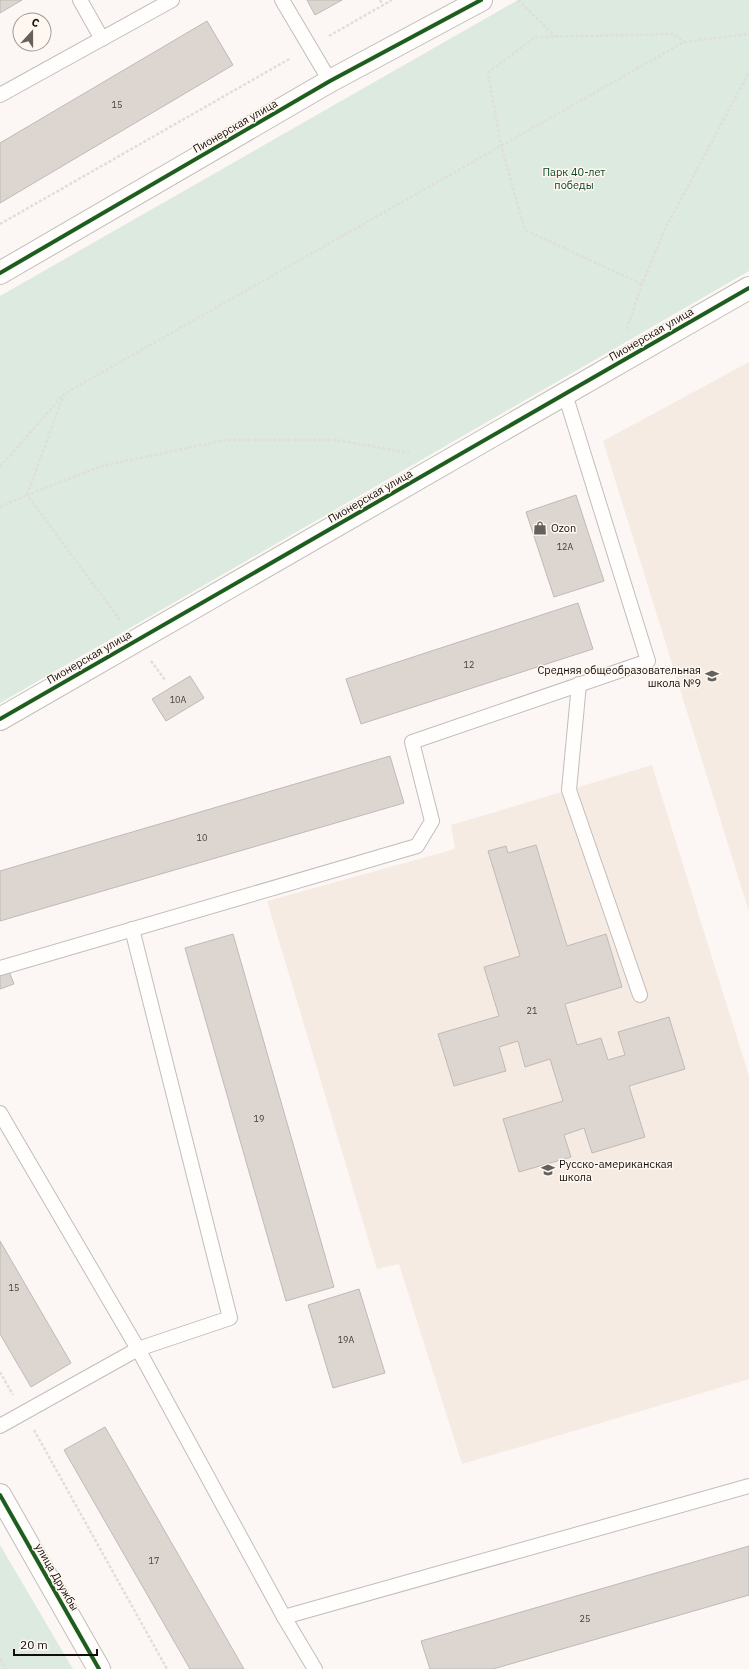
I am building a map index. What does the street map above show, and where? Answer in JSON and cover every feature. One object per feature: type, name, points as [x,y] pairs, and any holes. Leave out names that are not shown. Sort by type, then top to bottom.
[{"type":"street","name":"Пионерская улица","points":[[0,274],[457,6],[481,0]]},
{"type":"street","name":"Пионерская улица","points":[[0,719],[749,288]]},
{"type":"street","name":"улица Дружбы","points":[[0,1495],[99,1669]]},
{"type":"lane","points":[[80,0],[102,39]]},
{"type":"lane","points":[[0,95],[172,0]]},
{"type":"lane","points":[[282,0],[330,81]]},
{"type":"lane","points":[[0,968],[417,846],[432,821],[412,742],[648,661],[565,394]]},
{"type":"lane","points":[[579,684],[569,790],[640,995]]},
{"type":"lane","points":[[0,1426],[138,1349],[230,1318],[132,929]]},
{"type":"lane","points":[[0,1113],[138,1349],[284,1617],[315,1669]]},
{"type":"lane","points":[[284,1617],[749,1486]]},
{"type":"path","points":[[380,0],[383,5]]},
{"type":"path","points":[[0,224],[392,0]]},
{"type":"path","points":[[518,0],[556,37]]},
{"type":"path","points":[[642,284],[524,230],[501,146],[488,73],[535,37],[674,34],[684,42]]},
{"type":"path","points":[[0,468],[64,394],[684,42],[749,34]]},
{"type":"path","points":[[616,364],[642,284],[665,229],[749,72]]},
{"type":"path","points":[[27,495],[64,394]]},
{"type":"path","points":[[0,507],[102,466],[225,440],[337,440],[412,454]]},
{"type":"path","points":[[27,495],[165,680]]},
{"type":"path","points":[[0,1372],[167,1669]]},
{"type":"path","points":[[0,1659],[6,1669]]},
{"type":"shaded area","name":"Средняя общеобразовательная школа №9","points":[[749,362],[749,912],[603,441]]},
{"type":"shaded area","name":"Русско-американская школа","points":[[652,765],[749,1076],[749,1379],[462,1464],[399,1264],[377,1269],[267,901],[455,849],[451,825]]},
{"type":"green space","name":"Парк 40-лет победы","points":[[518,0],[749,0],[749,271],[0,703],[0,296]]},
{"type":"green space","points":[[0,1545],[73,1669],[0,1669]]},
{"type":"building","points":[[0,0],[22,0],[0,13]]},
{"type":"building","points":[[307,0],[342,0],[315,15]]},
{"type":"building","points":[[207,21],[233,65],[0,203],[0,143]]},
{"type":"building","points":[[576,495],[604,581],[554,597],[526,512]]},
{"type":"building","points":[[578,603],[593,649],[361,724],[346,679]]},
{"type":"building","points":[[190,676],[204,698],[166,721],[152,699]]},
{"type":"building","points":[[390,756],[404,803],[0,921],[0,871]]},
{"type":"building","name":"Русско-американская школа","points":[[536,845],[567,946],[606,934],[622,987],[565,1004],[577,1045],[601,1038],[608,1060],[625,1055],[618,1032],[669,1017],[685,1069],[629,1086],[645,1137],[592,1153],[584,1128],[564,1135],[571,1157],[519,1172],[503,1119],[563,1101],[550,1059],[525,1067],[518,1041],[499,1047],[506,1071],[454,1086],[438,1034],[499,1016],[484,967],[520,956],[488,851],[506,846],[508,853]]},
{"type":"building","points":[[233,934],[334,1287],[286,1301],[185,948]]},
{"type":"building","points":[[8,969],[14,984],[0,989],[0,972]]},
{"type":"building","points":[[0,1241],[71,1363],[31,1387],[0,1334]]},
{"type":"building","points":[[359,1289],[385,1373],[333,1388],[308,1305]]},
{"type":"building","points":[[105,1427],[244,1669],[190,1669],[64,1450]]},
{"type":"building","points":[[749,1546],[749,1595],[493,1669],[430,1669],[421,1641]]},
{"type":"cycle path","points":[[0,273],[330,81],[481,0]]},
{"type":"cycle path","points":[[0,719],[749,288]]},
{"type":"cycle path","points":[[0,1495],[99,1669]]},
{"type":"place","name":"Ozon","points":[[540,528]]},
{"type":"place","name":"Средняя общеобразовательная школа №9","points":[[712,676]]},
{"type":"place","name":"Русско-американская школа","points":[[548,1170]]}]
